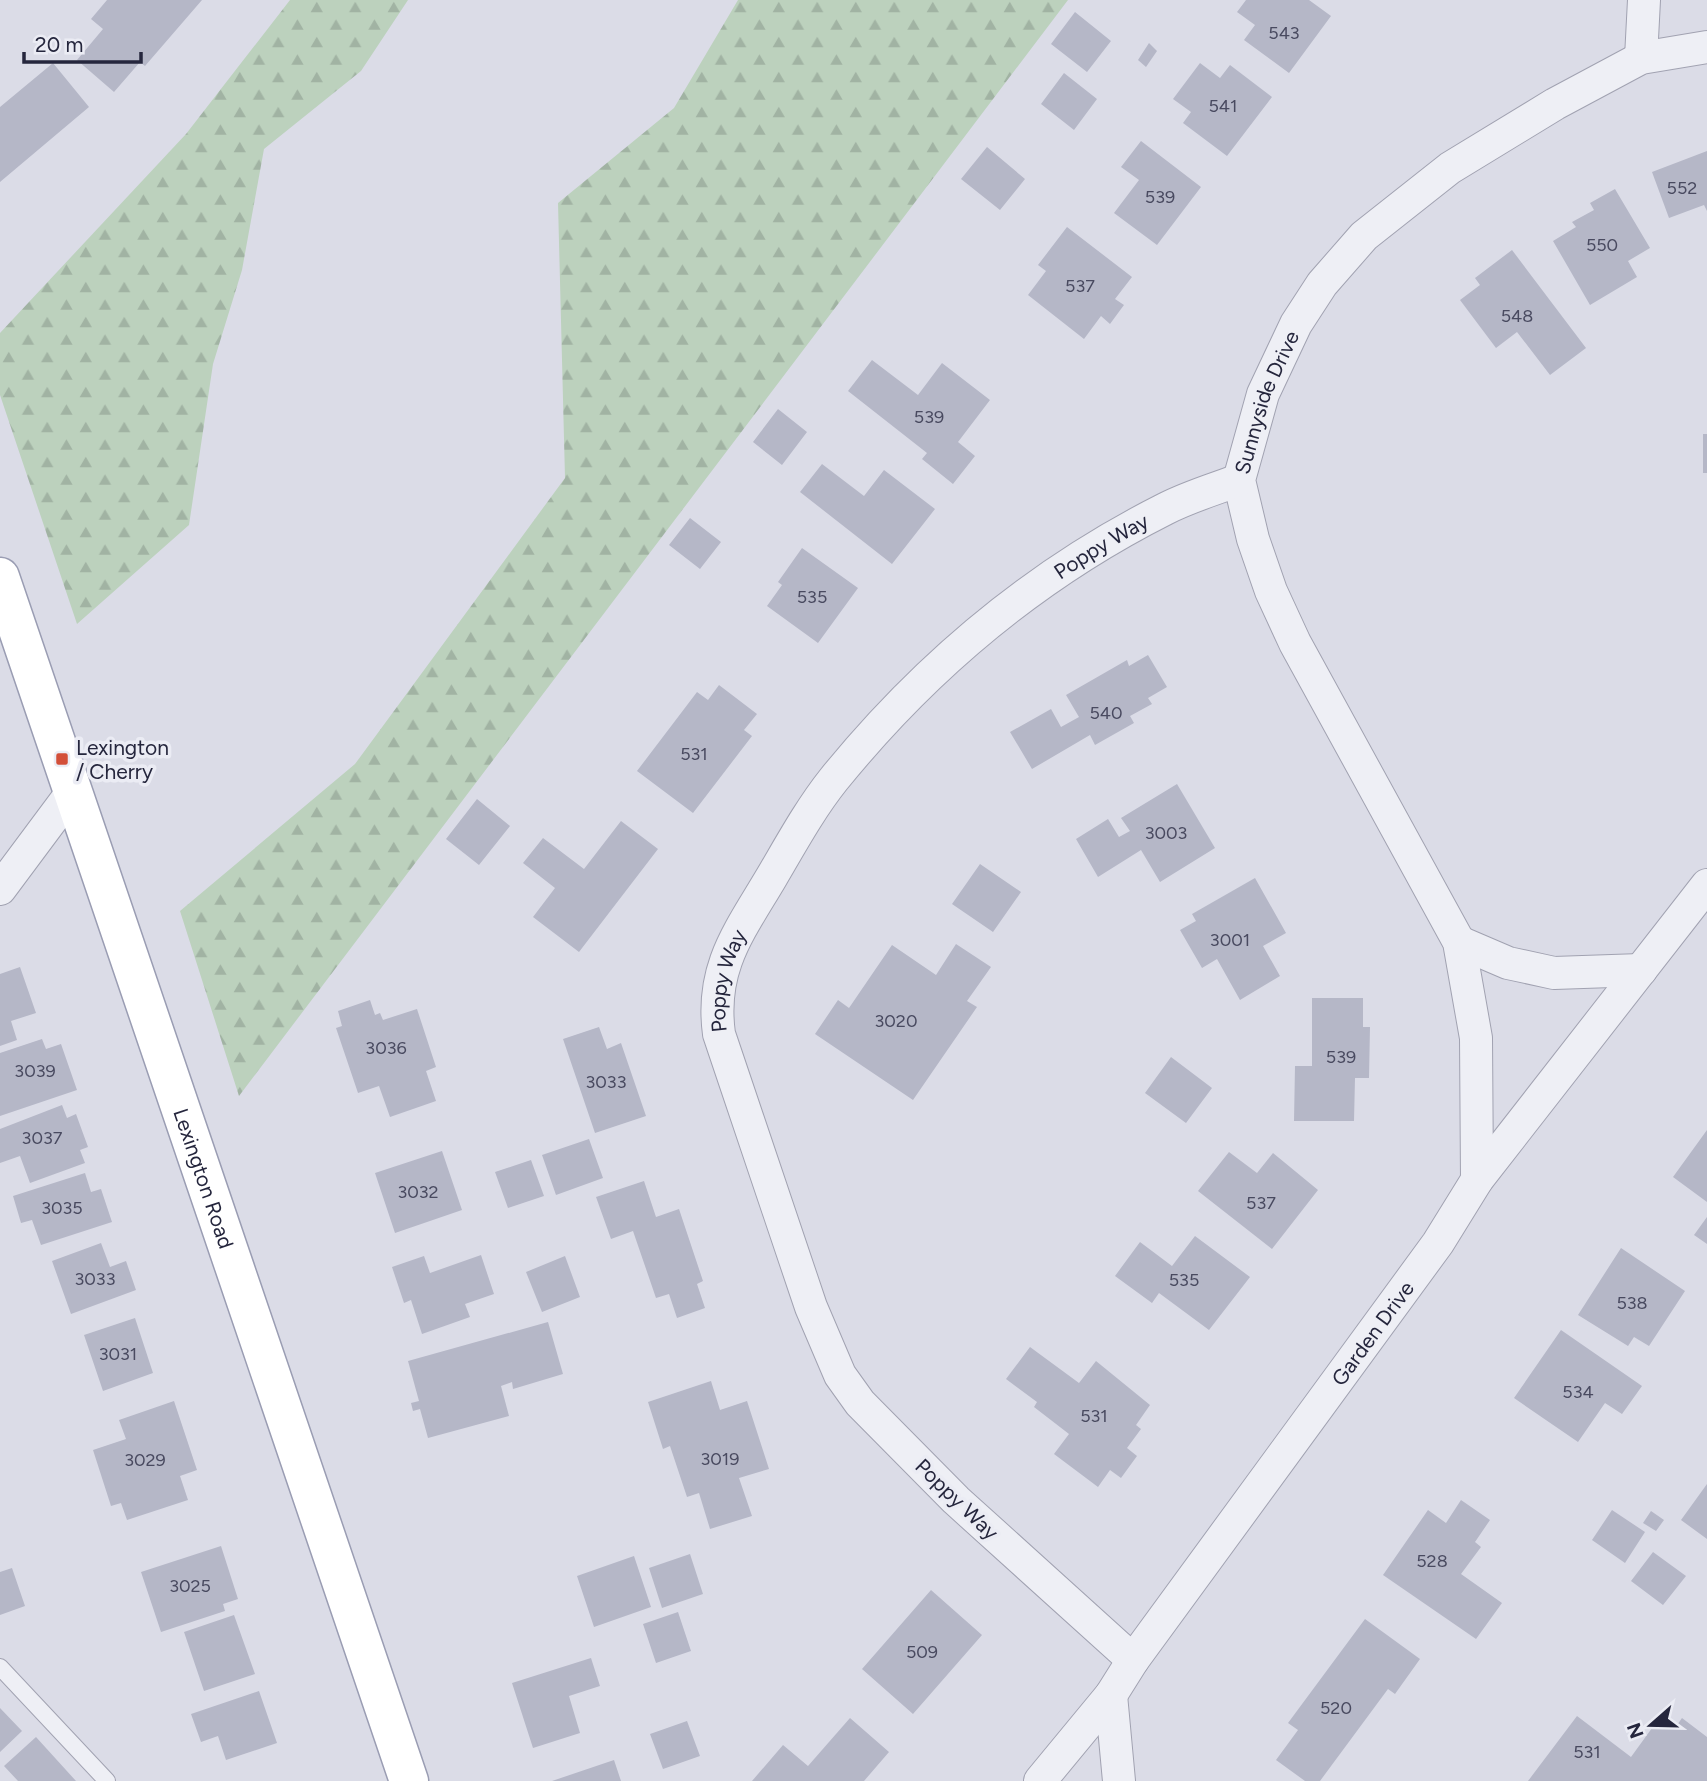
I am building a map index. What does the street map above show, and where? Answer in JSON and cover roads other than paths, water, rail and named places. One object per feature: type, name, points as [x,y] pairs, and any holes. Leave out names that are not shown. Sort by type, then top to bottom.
[{"type":"main road","name":"Lexington Road","points":[[0,577],[409,1781]]},
{"type":"street","points":[[1641,58],[1644,0]]},
{"type":"street","name":"Sunnyside Drive","points":[[1477,1180],[1476,1038],[1459,942],[1295,643],[1271,591],[1253,539],[1240,480],[1263,394],[1296,324],[1322,284],[1364,236],[1450,168],[1555,104],[1641,58],[1707,47]]},
{"type":"street","name":"Poppy Way","points":[[1133,1660],[956,1500],[860,1403],[840,1375],[797,1267],[719,1034],[715,1008],[717,985],[732,945],[802,825],[834,780],[942,660],[999,612],[1108,540],[1167,508],[1240,480]]},
{"type":"street","points":[[0,889],[73,791]]},
{"type":"street","name":"Garden Drive","points":[[1040,1781],[1111,1695],[1133,1660],[1438,1243],[1477,1180],[1707,885]]},
{"type":"street","points":[[1459,942],[1508,963],[1554,973],[1641,970]]},
{"type":"street","points":[[1111,1695],[1119,1781]]},
{"type":"lane","points":[[0,1667],[107,1781]]},
{"type":"place","name":"Lexington / Cherry","points":[[62,759]]}]
